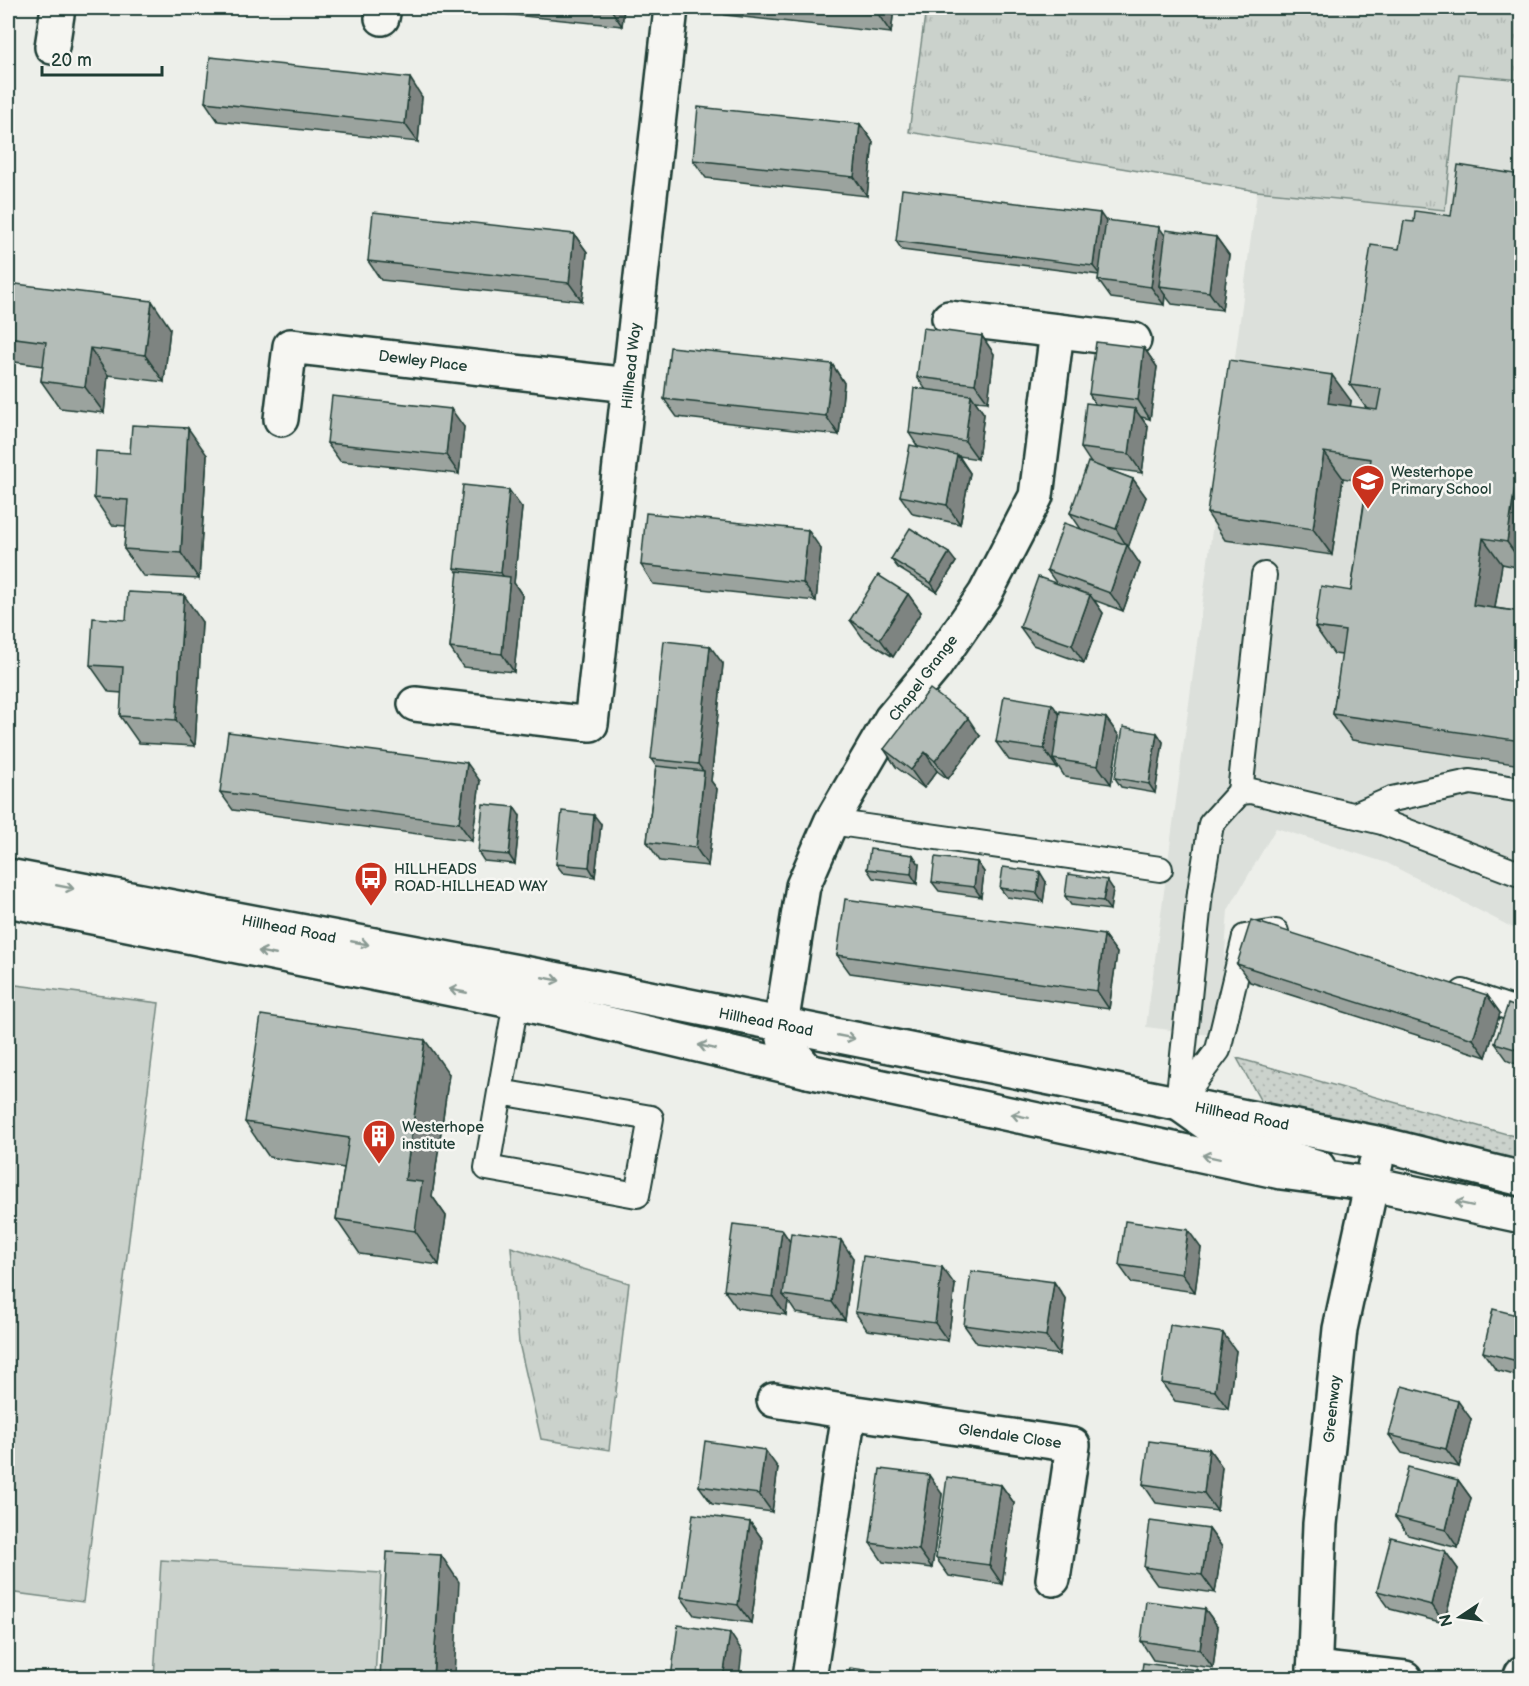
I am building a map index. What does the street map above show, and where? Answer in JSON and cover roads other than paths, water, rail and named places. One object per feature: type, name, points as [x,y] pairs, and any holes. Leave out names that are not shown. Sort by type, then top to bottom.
[{"type":"street","points":[[52,46],[58,8]]},
{"type":"street","name":"Hillhead Way","points":[[415,704],[591,724],[671,8]]},
{"type":"street","points":[[949,318],[1134,340]]},
{"type":"street","name":"Chapel Grange","points":[[781,1025],[803,886],[831,822],[891,719],[935,666],[985,594],[1036,496],[1057,331]]},
{"type":"street","name":"Dewley Place","points":[[281,419],[290,346],[629,385]]},
{"type":"street","name":"Hillhead Road","points":[[8,876],[539,976],[1178,1103],[1381,1144],[1521,1179]]},
{"type":"street","points":[[8,900],[516,1002],[808,1071],[1281,1172],[1371,1184],[1521,1216]]},
{"type":"street","points":[[738,1055],[764,1044],[781,1025]]},
{"type":"street","points":[[781,1025],[785,1043],[808,1071]]},
{"type":"street","points":[[1178,1103],[1230,1140],[1371,1184]]},
{"type":"street","name":"Greenway","points":[[1314,1673],[1320,1524],[1340,1329],[1381,1144]]},
{"type":"street","name":"Glendale Close","points":[[774,1401],[1072,1445],[1053,1579]]},
{"type":"street","points":[[809,1678],[849,1412]]},
{"type":"street","points":[[1520,1678],[1521,1672]]},
{"type":"street","points":[[1314,1673],[1405,1678]]},
{"type":"lane","points":[[1178,1103],[1200,892],[1211,824],[1240,792],[1264,574]]},
{"type":"lane","points":[[1355,815],[1392,799],[1470,782],[1521,790]]},
{"type":"lane","points":[[1240,792],[1251,791],[1382,822],[1521,875]]},
{"type":"lane","points":[[831,822],[1160,868]]},
{"type":"lane","points":[[1178,1103],[1218,1050],[1245,938],[1281,931],[1303,938]]},
{"type":"lane","points":[[1445,986],[1521,1012]]},
{"type":"lane","points":[[500,1092],[651,1118],[637,1195],[487,1168],[500,1092],[516,1002]]},
{"type":"place","name":"Westerhope Primary School","points":[[1368,510]]},
{"type":"place","name":"HILLHEADS ROAD-HILLHEAD WAY","points":[[371,907]]},
{"type":"place","name":"Westerhope institute","points":[[379,1165]]}]
